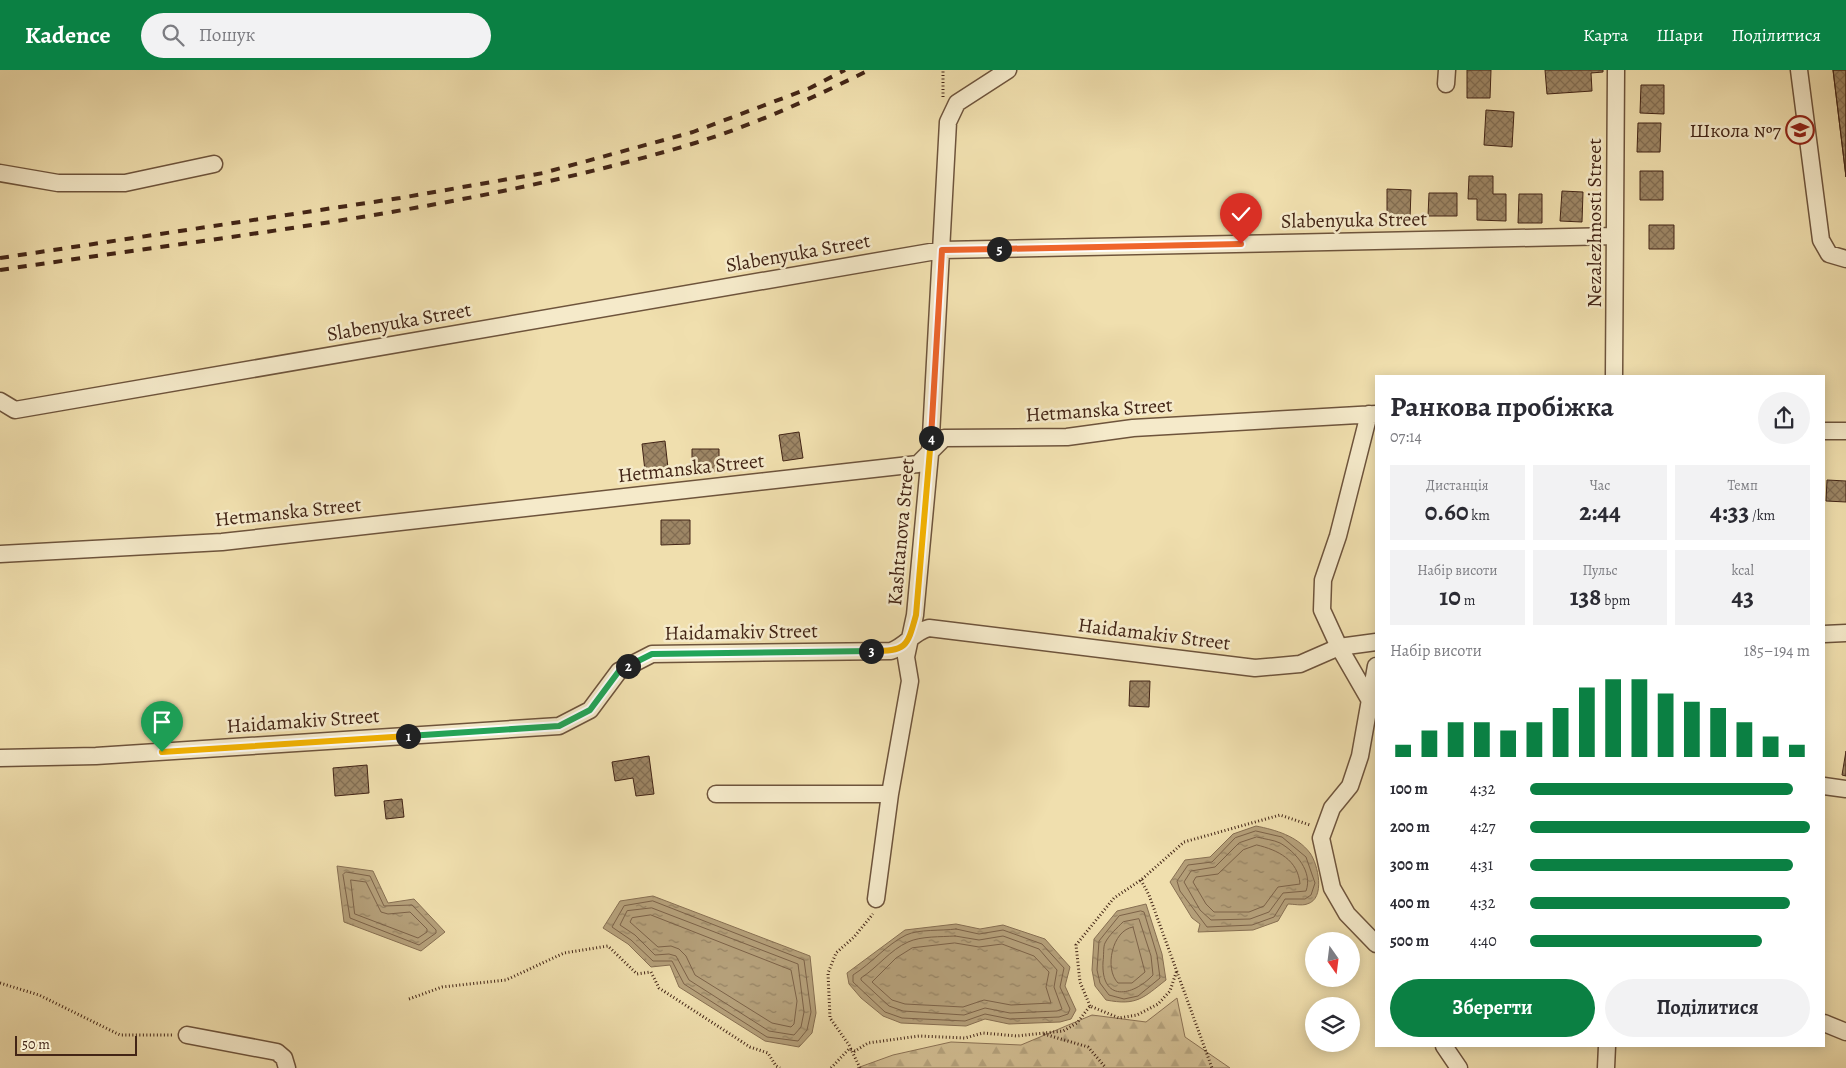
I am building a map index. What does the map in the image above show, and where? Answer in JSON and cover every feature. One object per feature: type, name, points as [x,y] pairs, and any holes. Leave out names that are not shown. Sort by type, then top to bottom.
[{"type":"street","name":"Kashtanova Street","points":[[876,899],[890,794],[910,681],[906,657],[916,615],[930,454],[948,122],[957,103],[1008,70]]},
{"type":"street","name":"Nezalezhnosti Street","points":[[1614,375],[1616,70]]},
{"type":"street","points":[[1799,70],[1821,240],[1829,254],[1846,259]]},
{"type":"street","points":[[0,173],[58,182],[125,183],[214,164]]},
{"type":"street","name":"Slabenyuka Street","points":[[0,401],[15,410],[942,250],[1615,236]]},
{"type":"street","points":[[1369,699],[1339,647],[1322,610],[1323,580],[1338,536],[1373,414]]},
{"type":"street","name":"Hetmanska Street","points":[[0,554],[232,541],[918,464],[944,438],[1067,437],[1133,428],[1373,414]]},
{"type":"street","points":[[1825,431],[1846,431]]},
{"type":"street","name":"Haidamakiv Street","points":[[0,758],[96,756],[559,726],[590,710],[619,671],[652,654],[891,651],[900,648],[918,631],[929,628],[1254,668],[1300,664],[1339,647],[1375,642]]},
{"type":"street","points":[[1825,634],[1846,633]]},
{"type":"street","points":[[1375,671],[1360,756],[1350,786],[1332,808],[1321,838],[1332,888],[1347,914],[1375,943]]},
{"type":"street","points":[[1825,786],[1846,789]]},
{"type":"street","points":[[716,794],[890,794]]},
{"type":"street","points":[[1825,1023],[1846,1032]]},
{"type":"street","points":[[187,1034],[276,1052],[284,1058],[288,1068]]},
{"type":"street","points":[[1445,1047],[1459,1068]]},
{"type":"street","points":[[1606,1068],[1607,1047]]},
{"type":"path","points":[[1177,970],[1170,990],[1158,1004],[1137,1014],[1119,1018],[1090,1006],[1080,982],[1076,945],[1114,898],[1141,880],[1184,842],[1248,822],[1280,815],[1300,820],[1322,831]]},
{"type":"path","points":[[1141,880],[1177,970],[1212,1068]]},
{"type":"path","points":[[860,1068],[851,1049],[830,1018],[828,973],[836,953],[854,937],[873,915],[876,899]]},
{"type":"path","points":[[409,999],[442,987],[506,980],[564,953],[608,946],[638,974],[651,972],[659,988],[750,1047],[768,1054],[776,1066],[780,1068]]},
{"type":"path","points":[[0,983],[39,995],[120,1035],[187,1034]]},
{"type":"path","points":[[851,1049],[855,1051],[868,1043],[882,1040],[919,1036],[965,1038],[983,1032],[1016,1036],[1064,1031],[1076,1023],[1090,1006]]},
{"type":"path","points":[[1041,1033],[1088,1047],[1106,1068]]},
{"type":"path","points":[[831,1068],[851,1049]]},
{"type":"green space","points":[[1177,998],[1185,1037],[1230,1068],[857,1068],[893,1055],[951,1042],[1021,1045],[1092,1015],[1146,1022]]},
{"type":"water","points":[[1256,826],[1292,838],[1305,847],[1313,858],[1318,873],[1317,895],[1313,901],[1307,904],[1288,904],[1278,921],[1253,930],[1198,932],[1200,924],[1192,918],[1170,882],[1185,860],[1210,857],[1233,834]]},
{"type":"water","points":[[337,866],[373,871],[388,903],[414,899],[445,932],[421,951],[344,922]]},
{"type":"water","points":[[653,896],[810,956],[816,1013],[812,1033],[799,1047],[765,1041],[679,987],[670,965],[651,967],[628,944],[603,928],[620,901]]},
{"type":"water","points":[[1146,904],[1162,954],[1166,980],[1145,996],[1133,1001],[1117,1002],[1106,1000],[1095,986],[1092,970],[1094,939],[1117,911]]},
{"type":"water","points":[[956,924],[980,929],[1003,925],[1045,939],[1070,967],[1065,986],[1076,1010],[1071,1019],[1060,1022],[1009,1024],[985,1019],[966,1026],[901,1023],[883,1016],[861,998],[849,984],[847,973],[905,930]]},
{"type":"building","points":[[1467,70],[1491,70],[1490,98],[1467,98]]},
{"type":"building","points":[[1545,70],[1603,70],[1603,72],[1591,73],[1592,91],[1547,94]]},
{"type":"building","points":[[1833,70],[1846,70],[1846,177]]},
{"type":"building","points":[[1833,70],[1846,70],[1846,177]]},
{"type":"building","points":[[1641,85],[1664,85],[1664,114],[1640,113]]},
{"type":"building","points":[[1486,110],[1514,112],[1512,147],[1484,145]]},
{"type":"building","points":[[1638,123],[1661,123],[1660,152],[1637,152]]},
{"type":"building","points":[[1640,171],[1663,171],[1663,200],[1640,200]]},
{"type":"building","points":[[1469,176],[1493,176],[1493,194],[1506,194],[1506,221],[1477,220],[1477,199],[1468,199]]},
{"type":"building","points":[[1387,189],[1411,190],[1410,219],[1387,218]]},
{"type":"building","points":[[1562,191],[1583,192],[1582,222],[1560,221]]},
{"type":"building","points":[[1429,193],[1457,193],[1457,216],[1428,216]]},
{"type":"building","points":[[1519,194],[1542,194],[1542,223],[1518,223]]},
{"type":"building","points":[[1649,225],[1674,225],[1674,249],[1649,249]]},
{"type":"building","points":[[799,432],[803,458],[783,461],[779,435]]},
{"type":"building","points":[[665,441],[668,468],[645,471],[642,444]]},
{"type":"building","points":[[692,449],[719,449],[719,471],[692,471]]},
{"type":"building","points":[[1827,480],[1846,481],[1846,502],[1826,501]]},
{"type":"building","points":[[661,520],[690,520],[690,544],[661,545]]},
{"type":"building","points":[[1130,681],[1150,681],[1149,707],[1129,706]]},
{"type":"building","points":[[1846,751],[1846,776],[1842,775]]},
{"type":"building","points":[[649,756],[654,794],[636,796],[633,778],[615,781],[612,762]]},
{"type":"building","points":[[367,765],[369,793],[335,796],[333,768]]},
{"type":"building","points":[[402,799],[404,817],[386,819],[384,801]]},
{"type":"railway","points":[[0,258],[400,198],[543,173],[693,132],[810,88],[845,70]]},
{"type":"railway","points":[[0,270],[350,219],[524,187],[610,167],[717,136],[784,110],[869,70]]},
{"type":"place","name":"Школа №7","points":[[1800,130]]},
{"type":"route","points":[[162,752],[559,726],[590,710],[619,671],[652,654],[891,651],[900,648],[909,641],[916,615],[930,454],[942,250],[1241,244]]}]
